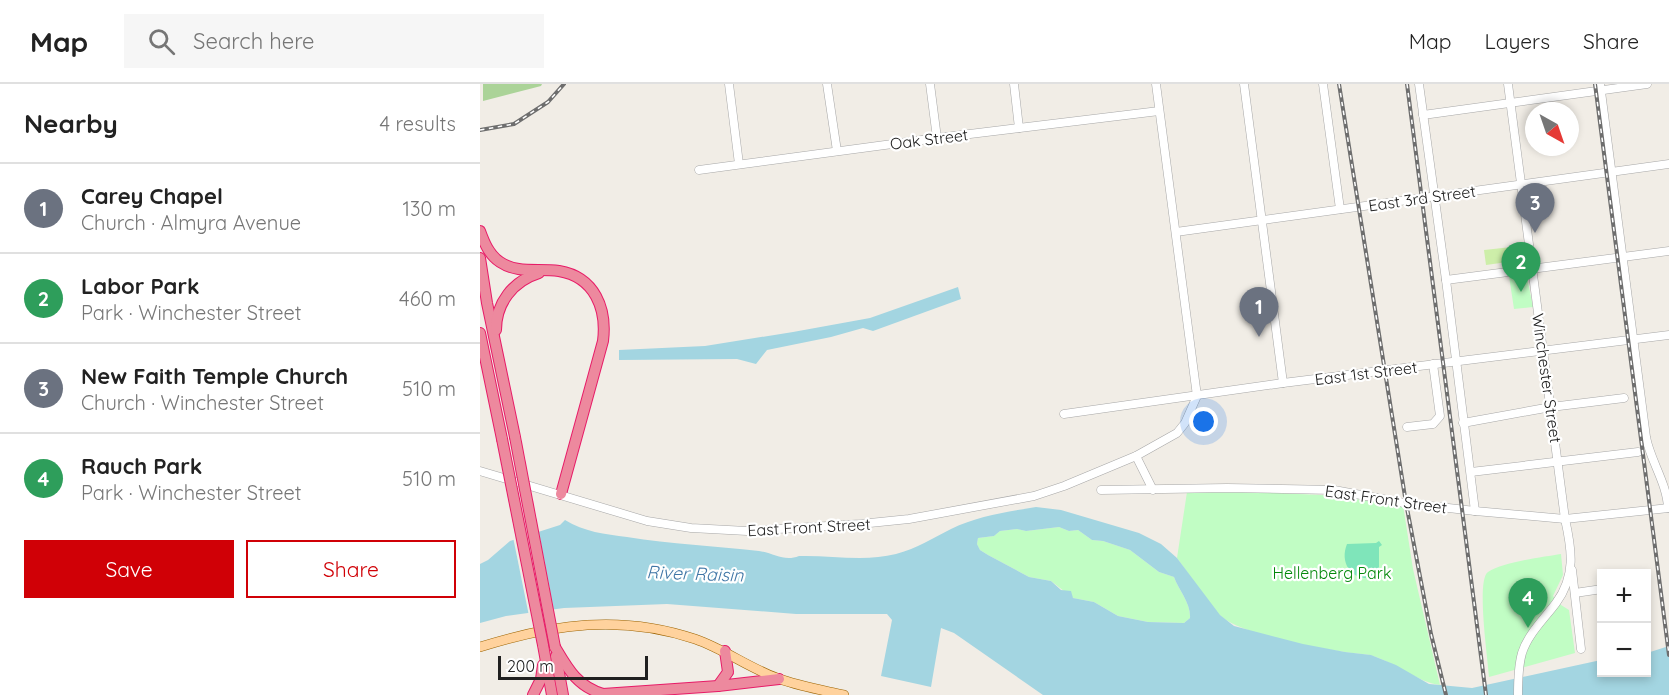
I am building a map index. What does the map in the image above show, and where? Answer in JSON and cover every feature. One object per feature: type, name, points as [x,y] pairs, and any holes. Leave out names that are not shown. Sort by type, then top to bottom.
[{"type":"highway","points":[[480,231],[489,251],[497,261],[520,270],[564,273],[582,280],[592,290],[604,314],[603,341],[561,494]]},
{"type":"highway","points":[[480,258],[563,695]]},
{"type":"highway","points":[[500,363],[497,322],[502,302],[510,291],[524,280],[546,271]]},
{"type":"highway","points":[[480,333],[552,695]]},
{"type":"highway","points":[[480,342],[485,359]]},
{"type":"highway","points":[[555,647],[569,672],[583,685],[603,694],[779,679]]},
{"type":"highway","points":[[533,695],[541,679],[544,651]]},
{"type":"highway","points":[[718,686],[729,672],[725,651]]},
{"type":"main road","points":[[480,647],[566,626],[614,624],[661,629],[725,651],[779,679],[844,695]]},
{"type":"street","points":[[729,84],[739,164]]},
{"type":"street","points":[[827,84],[837,152]]},
{"type":"street","points":[[930,84],[937,138]]},
{"type":"street","points":[[1014,84],[1019,128]]},
{"type":"street","points":[[1156,84],[1197,396]]},
{"type":"street","points":[[1244,84],[1283,383]]},
{"type":"street","points":[[1323,84],[1340,209]]},
{"type":"street","points":[[1419,84],[1475,512]]},
{"type":"street","name":"Winchester Street","points":[[1508,84],[1565,519],[1571,546],[1581,649]]},
{"type":"street","points":[[1423,115],[1511,103],[1600,87],[1647,84]]},
{"type":"street","points":[[1600,87],[1647,446],[1669,508]]},
{"type":"street","name":"Oak Street","points":[[699,170],[1159,111]]},
{"type":"street","name":"East 3rd Street","points":[[1176,232],[1669,164]]},
{"type":"street","points":[[1446,280],[1669,251]]},
{"type":"street","name":"East 1st Street","points":[[1064,414],[1283,383],[1669,335]]},
{"type":"street","points":[[1407,426],[1433,424],[1440,416],[1433,364]]},
{"type":"street","name":"East Front Street","points":[[480,471],[646,521],[691,528],[747,531],[909,519],[1034,496],[1136,456],[1176,432],[1185,423],[1197,396]]},
{"type":"street","points":[[1463,423],[1551,407],[1624,398]]},
{"type":"street","points":[[1471,472],[1638,452]]},
{"type":"street","points":[[1136,456],[1153,490]]},
{"type":"street","name":"East Front Street","points":[[1101,490],[1272,488],[1334,490],[1404,503],[1475,512],[1565,519],[1669,508]]},
{"type":"street","name":"Winchester Street","points":[[1518,695],[1518,674],[1522,652],[1536,627],[1561,595],[1572,565]]},
{"type":"street","points":[[1575,593],[1597,591]]},
{"type":"green space","points":[[483,84],[542,84],[483,101]]},
{"type":"green space","points":[[1521,246],[1522,260],[1486,265],[1484,250]]},
{"type":"green space","points":[[1521,274],[1527,277],[1533,307],[1514,309],[1509,276]]},
{"type":"green space","name":"Hellenberg Park","points":[[1228,491],[1322,495],[1403,505],[1413,569],[1440,685],[1423,680],[1373,656],[1281,640],[1246,630],[1222,617],[1177,558],[1187,492]]},
{"type":"green space","points":[[1059,527],[1069,531],[1078,530],[1092,540],[1103,541],[1130,550],[1159,572],[1174,577],[1187,602],[1190,618],[1184,623],[1148,622],[1118,616],[1094,602],[1073,598],[1051,581],[1029,577],[980,550],[977,544],[978,538],[994,536],[1000,531]]},
{"type":"green space","points":[[1379,541],[1382,545],[1379,547],[1379,576],[1363,578],[1356,576],[1351,572],[1345,560],[1347,544]]},
{"type":"green space","points":[[1561,554],[1563,575],[1553,596],[1569,610],[1575,653],[1489,677],[1483,604],[1483,589],[1488,572],[1513,563]]},
{"type":"water","points":[[958,287],[961,299],[873,331],[863,328],[767,350],[756,364],[737,359],[619,360],[619,350],[705,346],[870,318]]},
{"type":"water","name":"River Raisin","points":[[1036,507],[1061,510],[1139,533],[1161,544],[1177,558],[1220,615],[1234,626],[1303,644],[1371,655],[1396,665],[1429,684],[1472,688],[1597,661],[1597,677],[1651,677],[1651,652],[1669,646],[1669,695],[1043,695],[954,633],[941,628],[931,687],[881,676],[892,620],[887,614],[796,614],[667,604],[564,608],[506,616],[480,623],[480,564],[510,541],[560,525],[565,520],[587,530],[603,533],[759,551],[784,558],[811,556],[860,558],[903,552],[951,529],[992,515]],"holes":[[[1059,527],[1069,531],[1078,530],[1092,540],[1103,541],[1130,550],[1159,572],[1174,577],[1187,602],[1190,618],[1184,623],[1148,622],[1118,616],[1094,602],[1073,598],[1071,591],[1061,590],[1051,581],[1029,577],[980,550],[977,544],[978,538],[994,536],[1000,531]]]},
{"type":"pier","points":[[538,528],[554,612],[529,616],[513,537]]},
{"type":"railway","points":[[480,130],[514,124],[548,102],[564,84]]},
{"type":"railway","points":[[1339,84],[1406,503],[1431,634],[1446,695]]},
{"type":"railway","points":[[1407,84],[1486,695]]},
{"type":"railway","points":[[1595,84],[1669,655]]},
{"type":"place","name":"New Faith Temple Church","points":[[1535,233]]},
{"type":"place","name":"Labor Park","points":[[1521,292]]},
{"type":"place","name":"Carey Chapel","points":[[1259,337]]},
{"type":"place","name":"Rauch Park","points":[[1528,628]]}]
